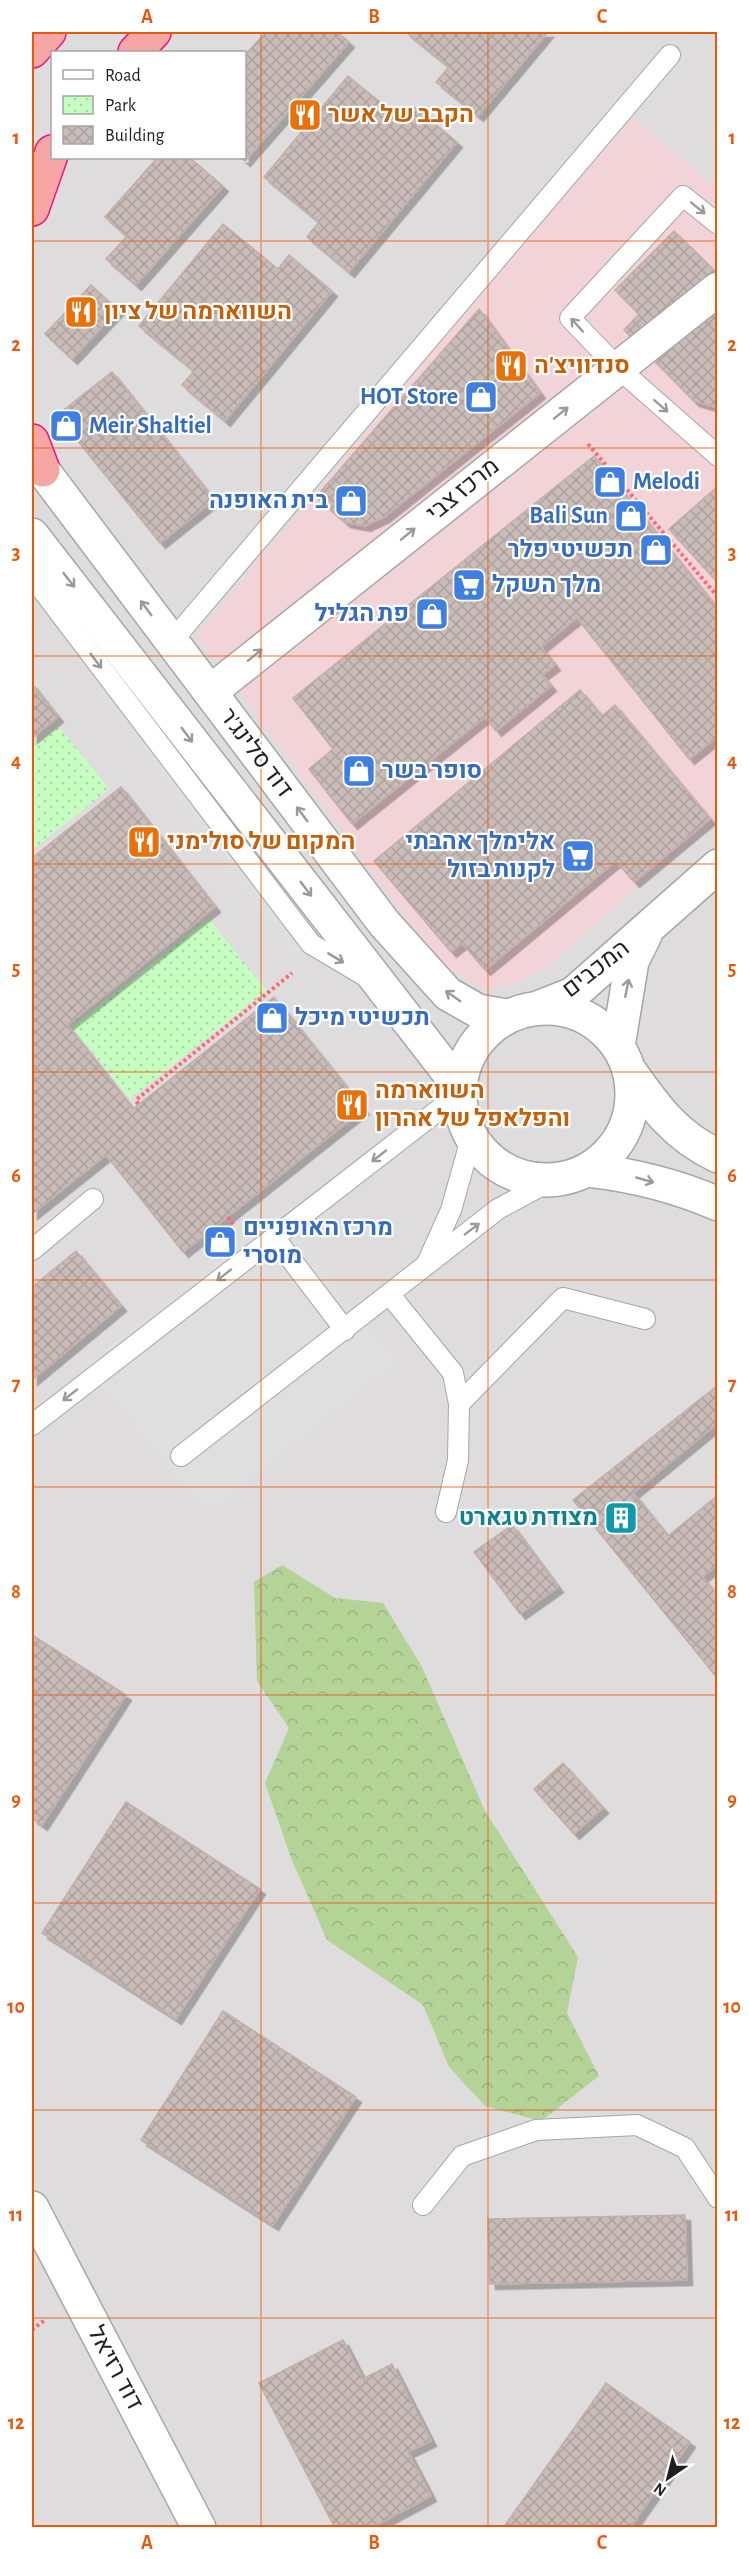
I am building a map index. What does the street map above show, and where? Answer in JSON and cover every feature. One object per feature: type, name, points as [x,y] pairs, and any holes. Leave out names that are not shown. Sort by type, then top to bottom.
[{"type":"highway","points":[[32,51],[49,32]]},
{"type":"highway","points":[[136,51],[154,32]]},
{"type":"highway","points":[[32,168],[51,146]]},
{"type":"highway","points":[[32,209],[51,155]]},
{"type":"street","name":"מרכז צבי","points":[[210,692],[717,289]]},
{"type":"street","name":"דוד סלינג'ר","points":[[35,456],[171,642],[384,923],[448,994],[478,1011],[506,1016]]},
{"type":"street","name":"דוד סלינג'ר","points":[[32,535],[459,1091]]},
{"type":"street","name":"המכבים","points":[[540,1007],[573,994],[717,866]]},
{"type":"street","name":"המכבים","points":[[623,1058],[632,961],[650,927]]},
{"type":"street","points":[[623,1058],[631,1105],[624,1131],[614,1148],[588,1170],[563,1179],[535,1180],[496,1165],[471,1139],[461,1114],[459,1091],[464,1063],[478,1039],[506,1016],[540,1007],[572,1012],[599,1025],[623,1058],[658,1111],[681,1135],[717,1156]]},
{"type":"street","points":[[588,1170],[621,1173],[700,1196],[717,1204]]},
{"type":"street","name":"דוד רזיאל","points":[[32,2208],[199,2528]]},
{"type":"lane","points":[[171,642],[670,55]]},
{"type":"lane","points":[[717,224],[683,196],[570,318],[617,368],[717,456]]},
{"type":"lane","points":[[32,559],[43,591],[311,944],[378,984]]},
{"type":"lane","points":[[32,1425],[459,1091]]},
{"type":"lane","points":[[426,1266],[452,1210],[471,1139]]},
{"type":"lane","points":[[181,1455],[498,1209],[552,1180]]},
{"type":"lane","points":[[32,1250],[93,1199]]},
{"type":"lane","points":[[274,1237],[345,1330]]},
{"type":"lane","points":[[390,1295],[453,1374],[459,1404],[458,1460],[446,1512]]},
{"type":"lane","points":[[459,1404],[563,1298],[645,1319]]},
{"type":"lane","points":[[423,2205],[462,2156],[536,2130],[637,2125],[685,2148],[717,2198]]},
{"type":"path","points":[[561,412],[717,597]]},
{"type":"path","points":[[138,1104],[136,1100],[321,950]]},
{"type":"shaded area","points":[[32,32],[717,32],[717,2527],[32,2527]]},
{"type":"shaded area","points":[[633,117],[717,188],[717,817],[549,965],[510,986],[483,990],[438,960],[197,635],[487,287]]},
{"type":"shaded area","points":[[126,674],[319,937],[292,956],[99,694]]},
{"type":"shaded area","points":[[276,1212],[398,1362],[207,1516],[85,1366]]},
{"type":"green space","points":[[59,726],[109,789],[32,850],[32,748]]},
{"type":"green space","points":[[209,919],[267,991],[130,1099],[72,1027]]},
{"type":"green space","points":[[282,1565],[335,1598],[383,1603],[422,1667],[485,1811],[578,1957],[567,2013],[599,2076],[541,2121],[485,2106],[449,2067],[423,2005],[327,1940],[291,1858],[265,1783],[289,1728],[257,1681],[254,1582]]},
{"type":"building","points":[[266,32],[337,32],[349,42],[245,161],[242,159],[246,159],[246,54]]},
{"type":"building","points":[[406,32],[548,32],[478,116],[436,82],[449,67]]},
{"type":"building","points":[[348,76],[402,120],[414,107],[457,142],[349,272],[307,237],[319,222],[264,177]]},
{"type":"building","points":[[156,159],[191,159],[223,186],[136,285],[106,259],[127,236],[105,217]]},
{"type":"building","points":[[223,224],[278,269],[289,255],[332,291],[225,421],[182,385],[194,371],[139,326]]},
{"type":"building","points":[[674,231],[718,274],[718,408],[694,401],[624,330],[639,314],[615,290]]},
{"type":"building","points":[[91,285],[118,310],[72,359],[45,334]]},
{"type":"building","points":[[479,309],[540,393],[384,517],[365,526],[345,522],[316,497]]},
{"type":"building","points":[[112,372],[214,500],[160,543],[57,415]]},
{"type":"building","points":[[594,456],[718,609],[718,736],[689,759],[577,618],[541,647],[555,665],[542,675],[551,686],[496,731],[485,717],[352,824],[309,769],[333,749],[293,698]]},
{"type":"building","points":[[718,486],[718,583],[669,529]]},
{"type":"building","points":[[32,684],[58,717],[32,738]]},
{"type":"building","points":[[580,690],[602,716],[615,705],[710,819],[634,882],[616,861],[485,970],[462,943],[451,952],[374,861]]},
{"type":"building","points":[[121,787],[215,907],[67,1025],[133,1109],[274,997],[364,1109],[183,1252],[106,1155],[32,1214],[32,858]]},
{"type":"building","points":[[76,1251],[121,1306],[32,1380],[32,1287]]},
{"type":"building","name":"מצודת טגארט","points":[[718,1385],[718,1423],[633,1493],[668,1536],[718,1495],[718,1564],[702,1577],[718,1596],[718,1679],[573,1500]]},
{"type":"building","points":[[512,1525],[558,1587],[520,1614],[474,1552]]},
{"type":"building","points":[[32,1635],[126,1695],[42,1825],[32,1818]]},
{"type":"building","points":[[563,1763],[603,1808],[574,1834],[534,1789]]},
{"type":"building","points":[[126,1802],[260,1889],[176,2019],[42,1933]]},
{"type":"building","points":[[223,2011],[356,2097],[273,2225],[141,2140]]},
{"type":"building","points":[[685,2215],[687,2280],[490,2284],[488,2219]]},
{"type":"building","points":[[343,2340],[363,2379],[392,2364],[431,2441],[408,2452],[431,2496],[371,2528],[335,2528],[259,2383]]},
{"type":"building","points":[[606,2383],[690,2442],[630,2528],[503,2528]]},
{"type":"place","name":"הקבב של אשר","points":[[305,115]]},
{"type":"place","name":"השווארמה של ציון","points":[[81,312]]},
{"type":"place","name":"סנדוויצ'ה","points":[[511,366]]},
{"type":"place","name":"HOT Store","points":[[481,397]]},
{"type":"place","name":"Meir Shaltiel","points":[[66,426]]},
{"type":"place","name":"Melodi","points":[[610,482]]},
{"type":"place","name":"בית האופנה","points":[[351,501]]},
{"type":"place","name":"Bali Sun","points":[[631,516]]},
{"type":"place","name":"תכשיטי פלר","points":[[656,550]]},
{"type":"place","name":"מלך השקל","points":[[469,585]]},
{"type":"place","name":"פת הגליל","points":[[432,614]]},
{"type":"place","name":"סופר בשר","points":[[359,771]]},
{"type":"place","name":"המקום של סולימני","points":[[144,842]]},
{"type":"place","name":"אלימלך אהבתי לקנות בזול","points":[[578,856]]},
{"type":"place","name":"תכשיטי מיכל","points":[[272,1018]]},
{"type":"place","name":"השווארמה והפלאפל של אהרון","points":[[352,1105]]},
{"type":"place","name":"מרכז האופניים מוסרי","points":[[220,1242]]},
{"type":"place","name":"מצודת טגארט","points":[[621,1518]]}]
